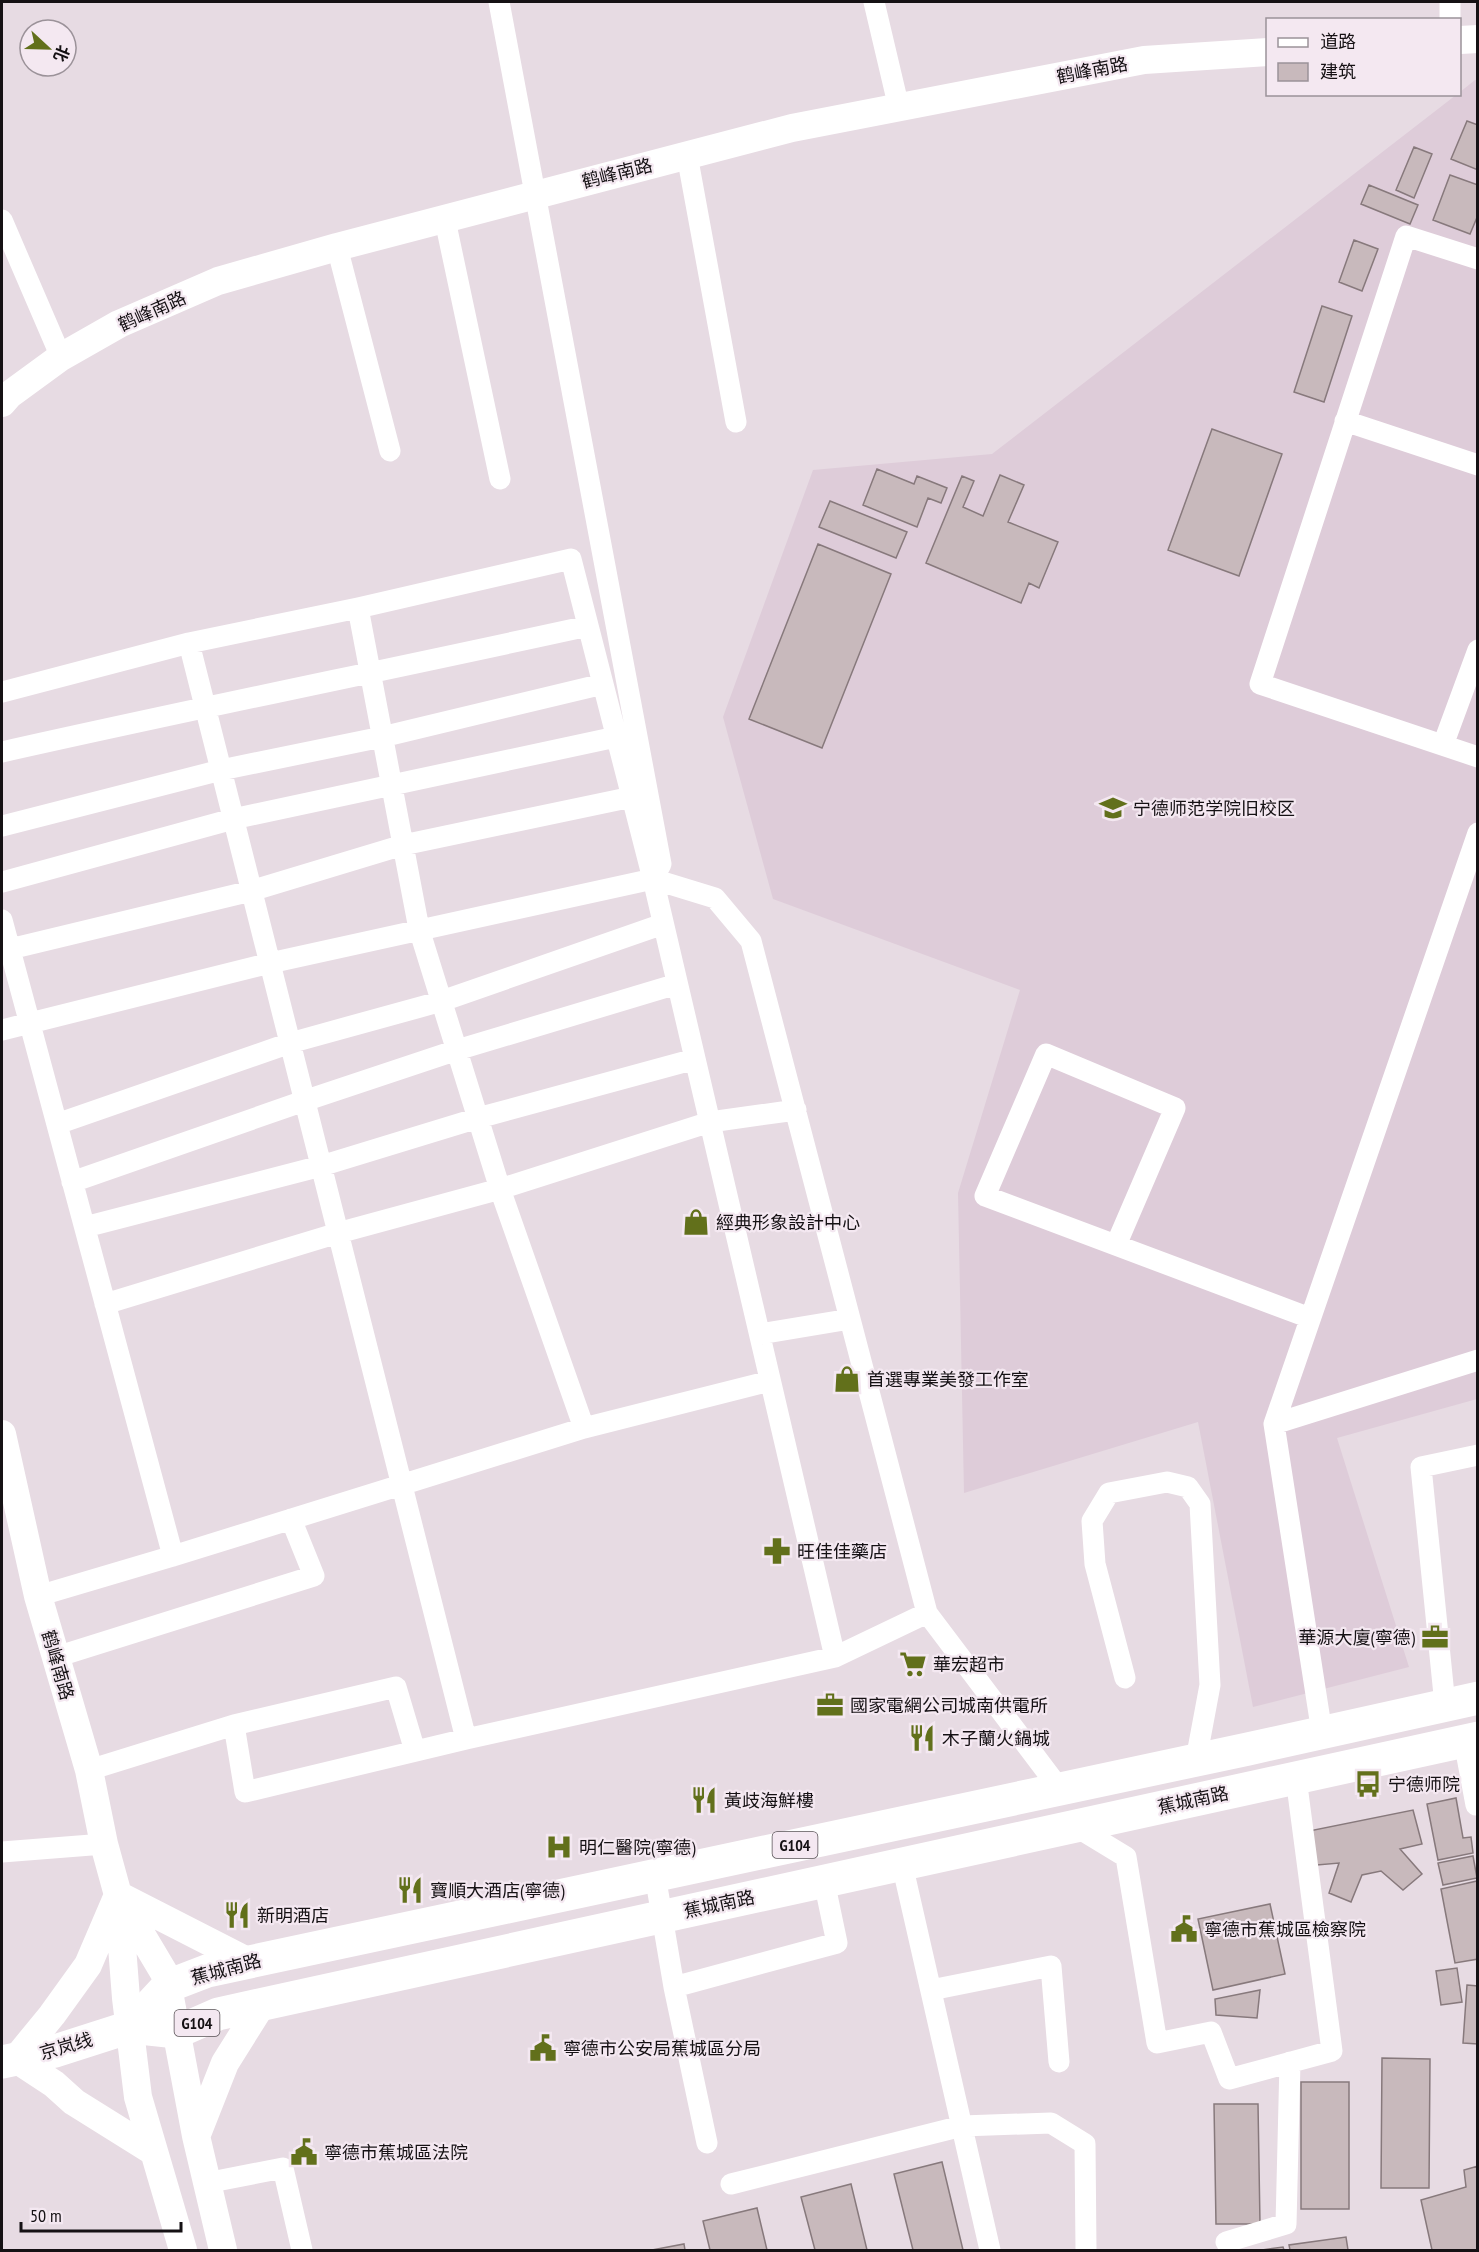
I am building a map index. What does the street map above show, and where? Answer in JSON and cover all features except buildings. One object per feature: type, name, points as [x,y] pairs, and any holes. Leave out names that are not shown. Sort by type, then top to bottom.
[{"type":"highway","name":"蕉城南路","points":[[130,2027],[168,1986],[207,1971],[1478,1698]]},
{"type":"highway","name":"蕉城南路","points":[[130,2027],[177,2032],[218,2014],[262,2004],[1471,1740]]},
{"type":"highway","name":"京岚线","points":[[9,2061],[55,2051],[130,2027]]},
{"type":"street","points":[[499,2],[537,194],[661,864],[653,879]]},
{"type":"street","points":[[874,2],[899,108]]},
{"type":"street","points":[[1450,2],[1450,18]]},
{"type":"street","points":[[1461,40],[1478,39]]},
{"type":"street","name":"鹤峰南路","points":[[2,403],[9,395],[61,357],[119,324],[218,281],[337,247],[792,129],[1144,60],[1266,52]]},
{"type":"street","points":[[687,155],[736,422]]},
{"type":"street","points":[[2,220],[61,357]]},
{"type":"street","points":[[445,220],[500,479]]},
{"type":"street","points":[[1478,260],[1406,236],[1260,684],[1478,757]]},
{"type":"street","points":[[337,247],[390,451]]},
{"type":"street","points":[[1346,421],[1478,465]]},
{"type":"street","points":[[2,692],[189,643],[358,608],[571,559],[653,879],[835,1657]]},
{"type":"street","points":[[358,608],[419,929],[500,1189],[584,1428]]},
{"type":"street","points":[[2,752],[205,706],[370,674],[588,626]]},
{"type":"street","points":[[189,643],[466,1739]]},
{"type":"street","points":[[1443,745],[1478,650]]},
{"type":"street","points":[[2,826],[221,770],[382,737],[603,684]]},
{"type":"street","points":[[2,882],[233,819],[616,737]]},
{"type":"street","points":[[10,950],[251,891],[403,845],[632,797]]},
{"type":"street","points":[[1322,1733],[1274,1424],[1478,833]]},
{"type":"street","points":[[2,1030],[270,963],[653,879],[715,898],[751,941],[927,1613],[1059,1788]]},
{"type":"street","points":[[2,920],[173,1556]]},
{"type":"street","points":[[57,1124],[290,1043],[442,1000],[663,924]]},
{"type":"street","points":[[72,1182],[457,1050],[677,984]]},
{"type":"street","points":[[1116,1245],[1175,1108],[1046,1054],[985,1196],[1310,1318]]},
{"type":"street","points":[[85,1227],[321,1166],[478,1118],[695,1059]]},
{"type":"street","points":[[105,1304],[338,1233],[500,1189],[710,1122],[796,1110]]},
{"type":"street","points":[[760,1334],[850,1319]]},
{"type":"street","points":[[1274,1424],[1478,1360]]},
{"type":"street","points":[[38,1596],[584,1428],[770,1381]]},
{"type":"street","name":"鹤峰南路","points":[[2,1434],[38,1596],[89,1770],[104,1844],[118,1895]]},
{"type":"street","points":[[1445,1705],[1421,1467],[1478,1455]]},
{"type":"street","points":[[1125,1678],[1095,1564],[1092,1521],[1109,1493],[1167,1482],[1188,1487],[1200,1504],[1210,1685],[1196,1760]]},
{"type":"street","points":[[56,1657],[314,1576],[291,1519]]},
{"type":"street","points":[[234,1725],[245,1792],[466,1739],[835,1657],[927,1613]]},
{"type":"street","points":[[89,1770],[234,1725],[396,1687],[416,1751]]},
{"type":"street","points":[[1471,1740],[1477,1806]]},
{"type":"street","points":[[1075,1826],[1126,1857],[1156,2043],[1211,2032],[1228,2079],[1332,2051],[1296,1778]]},
{"type":"street","points":[[2,1852],[104,1844]]},
{"type":"street","points":[[902,1864],[990,2250]]},
{"type":"street","points":[[655,1875],[674,1987],[707,2143]]},
{"type":"street","points":[[674,1987],[837,1942],[824,1881]]},
{"type":"street","points":[[118,1895],[249,1962]]},
{"type":"street","points":[[118,1895],[165,1976],[168,1986],[196,2136],[224,2250]]},
{"type":"street","points":[[118,1895],[126,1998],[138,2097],[183,2250]]},
{"type":"street","points":[[118,1895],[88,1965],[52,2015],[9,2061],[54,2084],[74,2102],[154,2152]]},
{"type":"street","points":[[930,1990],[1051,1966],[1059,2062]]},
{"type":"street","points":[[196,2136],[225,2063],[262,2004]]},
{"type":"street","points":[[1226,2242],[1286,2224],[1290,2062]]},
{"type":"street","points":[[731,2184],[962,2126],[1051,2122],[1085,2144],[1086,2250]]},
{"type":"street","points":[[206,2183],[283,2168],[302,2250]]},
{"type":"shaded area","name":"宁德师范学院旧校区","points":[[1477,80],[1477,1399],[1337,1438],[1409,1667],[1253,1707],[1198,1422],[964,1493],[958,1193],[1020,990],[773,899],[723,717],[813,470],[992,454],[1455,96],[1461,96],[1461,91]]},
{"type":"place","name":"宁德师范学院旧校区","points":[[1113,808]]},
{"type":"place","name":"經典形象設計中心","points":[[696,1222]]},
{"type":"place","name":"首選專業美發工作室","points":[[847,1379]]},
{"type":"place","name":"旺佳佳藥店","points":[[777,1551]]},
{"type":"place","name":"華源大廈(寧德)","points":[[1435,1637]]},
{"type":"place","name":"華宏超市","points":[[913,1664]]},
{"type":"place","name":"國家電網公司城南供電所","points":[[830,1705]]},
{"type":"place","name":"木子蘭火鍋城","points":[[922,1738]]},
{"type":"place","name":"宁德师院","points":[[1368,1784]]},
{"type":"place","name":"黃歧海鮮樓","points":[[704,1800]]},
{"type":"place","name":"明仁醫院(寧德)","points":[[559,1847]]},
{"type":"place","name":"寶順大酒店(寧德)","points":[[410,1890]]},
{"type":"place","name":"新明酒店","points":[[237,1915]]},
{"type":"place","name":"寧德市蕉城區檢察院","points":[[1184,1929]]},
{"type":"place","name":"寧德市公安局蕉城區分局","points":[[543,2048]]},
{"type":"place","name":"寧德市蕉城區法院","points":[[304,2152]]}]
